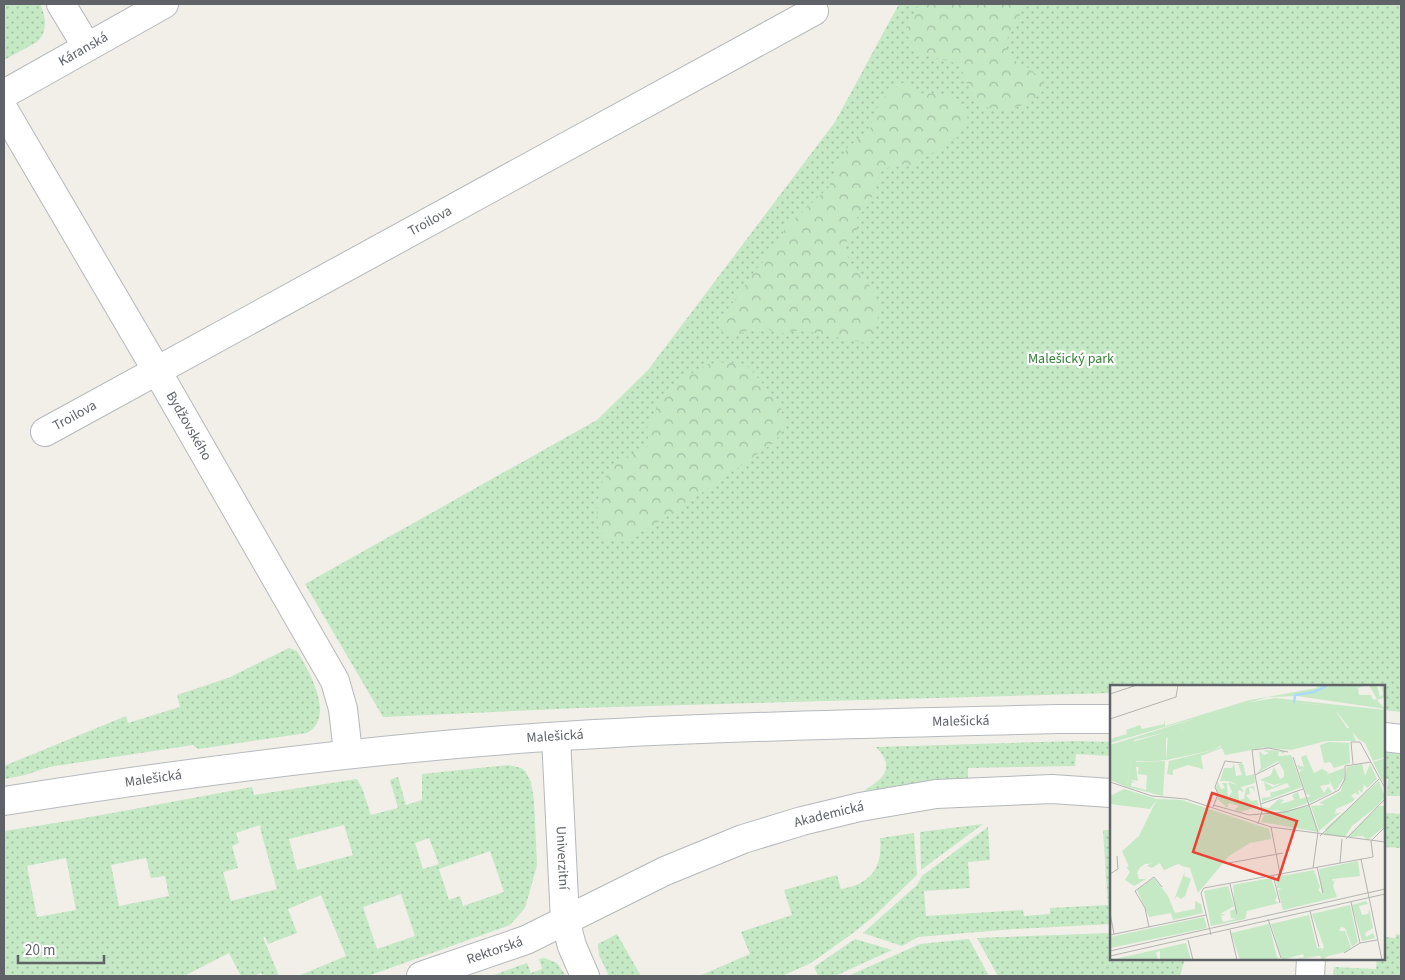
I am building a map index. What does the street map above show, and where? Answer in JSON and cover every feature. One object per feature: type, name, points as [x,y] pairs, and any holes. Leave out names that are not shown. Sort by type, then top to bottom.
[{"type":"street","points":[[61,4],[87,46]]},
{"type":"street","name":"Káranská","points":[[4,94],[164,4]]},
{"type":"street","name":"Troilova","points":[[45,432],[814,11]]},
{"type":"street","name":"Bydžovského","points":[[4,110],[335,681],[343,709],[348,753]]},
{"type":"street","name":"Malešická","points":[[4,801],[249,765],[348,753],[617,732],[1110,719]]},
{"type":"street","name":"Univerzitní","points":[[556,737],[565,920],[572,946],[584,976]]},
{"type":"street","points":[[1385,737],[1401,739]]},
{"type":"street","name":"Akademická","points":[[565,920],[665,870],[743,839],[860,806],[936,794],[996,790],[1052,789],[1110,793]]},
{"type":"street","name":"Rektorská","points":[[421,976],[526,940],[565,920]]},
{"type":"street","points":[[1310,976],[1311,960]]},
{"type":"green space","points":[[4,4],[40,4],[45,24],[43,34],[37,42],[4,60]]},
{"type":"green space","name":"Malešický park","points":[[899,4],[1401,4],[1401,712],[1385,710],[1385,685],[1110,685],[1110,693],[580,708],[383,717],[305,584],[597,420],[648,370],[835,122]]},
{"type":"green space","points":[[919,4],[1026,4],[1005,43],[1012,59],[1042,79],[1043,91],[1028,104],[1004,110],[977,106],[959,64],[918,53],[905,32]]},
{"type":"green space","points":[[906,81],[919,93],[943,95],[956,100],[961,104],[968,120],[963,124],[959,136],[928,156],[912,165],[896,164],[881,171],[870,202],[857,218],[857,232],[854,238],[844,243],[850,265],[871,287],[881,307],[874,331],[866,343],[800,330],[775,333],[766,328],[751,329],[735,336],[725,335],[719,328],[717,320],[731,305],[754,272],[778,243],[786,227],[829,187],[836,168],[848,147],[870,130],[875,113],[882,101]]},
{"type":"green space","points":[[730,362],[748,367],[779,402],[785,423],[776,441],[676,511],[626,542],[607,539],[598,529],[597,504],[601,484],[613,465],[649,446],[647,428],[659,403],[684,378],[708,364]]},
{"type":"green space","points":[[289,648],[297,651],[308,670],[320,705],[319,716],[315,726],[307,733],[198,749],[193,745],[49,767],[25,775],[4,779],[4,766],[126,716],[128,723],[180,707],[177,695],[228,678]]},
{"type":"green space","points":[[1075,741],[1110,742],[1110,756],[1076,754],[1075,766],[968,768],[968,778],[863,791],[877,782],[885,772],[885,761],[876,747]]},
{"type":"green space","points":[[1385,752],[1401,754],[1401,796],[1387,796],[1388,779],[1385,778]]},
{"type":"green space","points":[[508,765],[525,771],[531,782],[534,801],[537,865],[525,908],[510,925],[368,976],[298,976],[346,956],[321,895],[288,909],[297,933],[268,944],[265,937],[263,937],[279,976],[263,976],[261,973],[253,976],[241,976],[229,953],[184,976],[4,976],[4,831],[252,787],[254,795],[357,779],[371,815],[398,808],[390,780],[398,777],[406,805],[422,800],[422,774]],"holes":[[[260,825],[277,889],[231,901],[223,872],[238,868],[232,846],[239,843],[236,833]],[[344,825],[353,855],[297,870],[289,839]],[[429,838],[439,864],[423,869],[415,843]],[[490,851],[504,892],[463,906],[460,896],[449,900],[439,869]],[[66,858],[76,910],[37,917],[27,866]],[[146,858],[151,878],[165,876],[169,896],[119,906],[111,865]],[[401,894],[415,936],[377,949],[363,907]]]},
{"type":"green space","points":[[1385,813],[1401,814],[1401,848],[1385,847]]},
{"type":"green space","points":[[983,824],[921,870],[920,832]]},
{"type":"green space","points":[[988,827],[990,860],[968,862],[970,888],[924,891],[926,916],[1023,910],[1024,916],[1050,914],[1050,908],[1108,905],[1103,830],[1110,830],[1110,924],[1014,929],[918,937],[902,946],[863,933],[917,885],[922,876]]},
{"type":"green space","points":[[914,833],[917,875],[873,917],[811,963],[782,976],[699,976],[750,954],[741,932],[792,915],[784,890],[837,875],[841,889],[851,887],[867,879],[873,873],[879,858],[880,838]]},
{"type":"green space","points":[[1110,933],[1110,960],[1185,960],[1180,976],[998,976],[977,938]]},
{"type":"green space","points":[[617,934],[641,976],[609,976],[599,955],[598,944]]},
{"type":"green space","points":[[1396,934],[1401,935],[1401,976],[1333,976],[1334,967],[1376,969],[1377,960],[1385,960],[1385,937],[1396,938]]},
{"type":"green space","points":[[855,939],[892,950],[835,976],[818,976],[814,967]]},
{"type":"green space","points":[[969,939],[989,976],[848,976],[920,944]]},
{"type":"green space","points":[[544,958],[557,963],[566,976],[491,976],[527,963],[531,973],[542,969],[539,959]]}]
